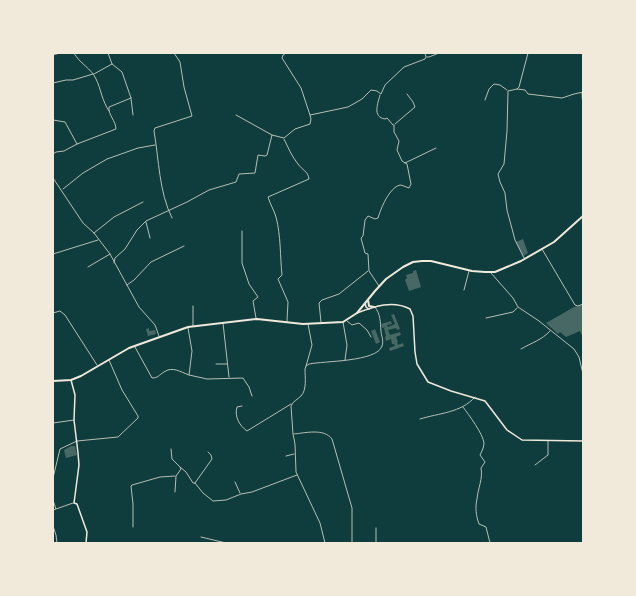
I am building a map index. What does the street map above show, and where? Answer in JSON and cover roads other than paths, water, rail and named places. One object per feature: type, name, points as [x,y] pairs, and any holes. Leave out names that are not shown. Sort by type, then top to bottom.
[{"type":"main road","points":[[53,381],[71,380],[82,376],[134,346],[188,327],[256,319],[308,324],[347,321],[357,313],[386,279],[413,262],[431,261],[469,270],[491,272],[505,268],[542,249],[564,234],[583,216]]},
{"type":"main road","points":[[368,299],[368,305],[374,307]]},
{"type":"main road","points":[[365,303],[366,307],[369,309]]},
{"type":"main road","points":[[357,313],[384,305],[403,305],[410,309],[413,316],[417,364],[428,382],[451,391],[485,401],[507,430],[515,437],[522,440],[583,441]]},
{"type":"main road","points":[[71,380],[75,394],[74,420],[79,465],[74,503],[77,504],[87,532],[86,543]]},
{"type":"street","points":[[53,55],[60,53]]},
{"type":"street","points":[[53,154],[64,151],[77,144],[116,129],[116,126],[104,102],[97,80],[93,74],[80,62],[74,53]]},
{"type":"street","points":[[108,53],[112,64],[122,72],[131,98],[133,115]]},
{"type":"street","points":[[172,218],[168,211],[163,192],[154,131],[155,128],[192,116],[184,87],[180,62],[174,53]]},
{"type":"street","points":[[284,138],[295,129],[310,124],[312,119],[301,88],[282,58],[286,53]]},
{"type":"street","points":[[425,53],[426,57]]},
{"type":"street","points":[[394,125],[387,118],[383,119],[378,116],[376,110],[380,94],[385,85],[406,65],[418,63],[426,57],[439,53]]},
{"type":"street","points":[[517,89],[519,87],[528,53]]},
{"type":"street","points":[[53,83],[74,80],[93,74],[112,64]]},
{"type":"street","points":[[485,100],[489,89],[494,84],[500,85],[508,91],[517,89],[525,90],[528,94],[561,98],[582,93],[583,108]]},
{"type":"street","points":[[310,115],[348,107],[362,99],[371,90],[377,91],[380,94]]},
{"type":"street","points":[[377,91],[379,98]]},
{"type":"street","points":[[508,91],[504,164],[498,176],[505,193],[507,210],[515,240],[524,259]]},
{"type":"street","points":[[379,286],[369,271],[368,254],[364,252],[361,238],[364,233],[368,216],[375,219],[378,218],[389,194],[398,186],[410,187],[411,182],[407,164],[402,161],[397,150],[399,141],[394,132],[394,125],[415,106],[407,94]]},
{"type":"street","points":[[108,111],[110,106],[131,98]]},
{"type":"street","points":[[583,114],[583,120]]},
{"type":"street","points":[[236,115],[272,135],[284,138],[298,165],[309,177],[309,179],[268,197],[276,216],[281,242],[280,260],[282,275],[278,279],[288,302],[287,322]]},
{"type":"street","points":[[53,120],[65,122],[77,144]]},
{"type":"street","points":[[114,262],[115,258],[125,249],[137,230],[146,221],[209,190],[236,182],[239,174],[255,173],[258,155],[267,155],[272,135]]},
{"type":"street","points":[[62,190],[84,173],[107,159],[138,148],[156,145]]},
{"type":"street","points":[[405,163],[436,148]]},
{"type":"street","points":[[53,178],[83,223],[94,233],[110,254],[139,307],[155,325],[160,337]]},
{"type":"street","points":[[274,190],[275,194]]},
{"type":"street","points":[[94,233],[114,217],[144,202]]},
{"type":"street","points":[[146,221],[150,238]]},
{"type":"street","points":[[242,231],[242,263],[249,284],[258,297],[253,302],[256,319]]},
{"type":"street","points":[[53,254],[98,239]]},
{"type":"street","points":[[127,286],[151,262],[184,246]]},
{"type":"street","points":[[542,249],[575,304],[578,306],[583,304]]},
{"type":"street","points":[[88,267],[110,254]]},
{"type":"street","points":[[464,290],[469,270]]},
{"type":"street","points":[[321,323],[319,303],[322,300],[339,294],[369,271]]},
{"type":"street","points":[[491,272],[513,298],[518,307],[535,318],[574,349],[579,357],[583,374]]},
{"type":"street","points":[[193,306],[193,326]]},
{"type":"street","points":[[306,366],[313,363],[352,360],[380,350],[382,346],[380,315],[374,307]]},
{"type":"street","points":[[486,318],[513,312],[518,307]]},
{"type":"street","points":[[53,313],[60,311],[66,315],[97,367]]},
{"type":"street","points":[[347,321],[352,325],[359,323],[371,337]]},
{"type":"street","points":[[223,322],[229,378]]},
{"type":"street","points":[[343,322],[347,345],[345,361]]},
{"type":"street","points":[[242,406],[237,407],[237,416],[242,427],[247,431],[291,404],[304,393],[306,366],[312,347],[308,324]]},
{"type":"street","points":[[188,327],[192,351],[189,376]]},
{"type":"street","points":[[521,349],[546,336],[550,331]]},
{"type":"street","points":[[134,346],[152,378],[155,378],[169,369],[174,369],[189,376],[207,379],[243,378],[249,387],[252,396]]},
{"type":"street","points":[[53,478],[60,449],[77,441],[118,437],[138,418],[122,390],[109,360]]},
{"type":"street","points":[[216,364],[227,364]]},
{"type":"street","points":[[420,419],[454,411],[469,404],[475,397]]},
{"type":"street","points":[[291,404],[296,472],[320,523],[325,543]]},
{"type":"street","points":[[463,407],[476,426],[483,440],[480,455],[485,462],[481,468],[482,475],[477,498],[476,513],[479,524],[486,527],[490,543]]},
{"type":"street","points":[[53,423],[74,420]]},
{"type":"street","points":[[293,434],[324,433],[332,439],[351,503],[352,543]]},
{"type":"street","points":[[535,464],[548,455],[548,440]]},
{"type":"street","points":[[170,449],[172,459],[186,472],[193,483],[195,483],[203,493],[214,501],[226,500],[241,494],[252,492],[297,475]]},
{"type":"street","points":[[195,483],[210,462],[211,456],[208,452]]},
{"type":"street","points":[[286,456],[295,454]]},
{"type":"street","points":[[175,492],[176,476],[181,469],[180,467]]},
{"type":"street","points":[[133,527],[131,486],[138,482],[160,477],[176,476]]},
{"type":"street","points":[[235,482],[241,494]]},
{"type":"street","points":[[53,500],[56,509]]},
{"type":"street","points":[[53,510],[74,503]]},
{"type":"street","points":[[53,526],[57,543]]},
{"type":"street","points":[[376,528],[376,543]]},
{"type":"street","points":[[201,537],[226,543]]}]
